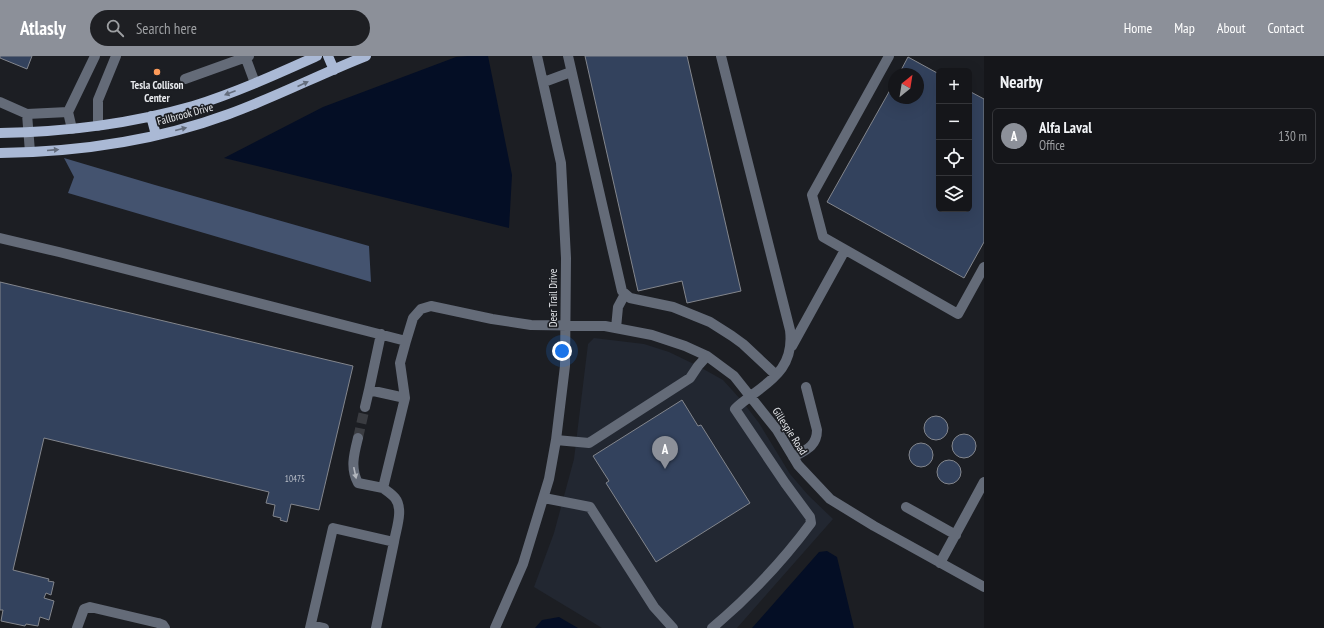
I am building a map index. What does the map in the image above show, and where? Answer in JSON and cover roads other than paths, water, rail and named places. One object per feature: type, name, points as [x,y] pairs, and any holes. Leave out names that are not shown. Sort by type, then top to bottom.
[{"type":"main road","name":"Fallbrook Drive","points":[[0,133],[72,129],[98,126],[151,116],[192,106],[255,83],[317,56]]},
{"type":"main road","points":[[328,56],[334,70]]},
{"type":"main road","name":"Fallbrook Drive","points":[[0,153],[89,147],[127,141],[198,125],[288,91],[366,56]]},
{"type":"main road","points":[[151,116],[156,135]]},
{"type":"street","points":[[72,129],[68,112],[95,56]]},
{"type":"street","points":[[98,126],[98,100],[116,56]]},
{"type":"street","points":[[185,79],[247,56],[255,83]]},
{"type":"street","name":"Deer Trail Drive","points":[[495,628],[523,564],[550,479],[565,366],[566,258],[561,163],[537,56]]},
{"type":"street","points":[[568,56],[622,291],[630,298],[673,307],[710,322],[743,344],[776,375]]},
{"type":"street","points":[[712,628],[736,608],[772,570],[798,540],[811,522],[810,517],[785,484],[735,409],[742,401],[751,396],[776,375],[785,365],[792,341],[721,56]]},
{"type":"street","points":[[889,56],[812,195],[823,237],[958,314],[984,267]]},
{"type":"street","points":[[544,82],[571,72]]},
{"type":"street","points":[[0,102],[27,114],[68,112]]},
{"type":"street","points":[[27,114],[30,152]]},
{"type":"street","points":[[0,238],[406,340]]},
{"type":"street","points":[[791,348],[845,250]]},
{"type":"street","points":[[616,328],[618,307],[625,294]]},
{"type":"street","name":"Gillespie Road","points":[[405,398],[400,363],[406,340],[413,318],[421,309],[431,306],[492,319],[531,325],[606,326],[652,335],[685,346],[707,356],[734,376],[777,430],[798,465],[830,499],[874,526],[984,587]]},
{"type":"street","points":[[365,407],[381,334]]},
{"type":"street","points":[[556,440],[590,443],[690,378],[707,356]]},
{"type":"street","points":[[793,457],[811,446],[817,435],[806,387]]},
{"type":"street","points":[[369,390],[405,398],[383,488]]},
{"type":"street","points":[[358,438],[353,460],[354,475],[358,483],[383,488],[395,498],[399,505],[399,515],[394,542],[376,628]]},
{"type":"street","points":[[940,563],[984,482]]},
{"type":"street","points":[[544,498],[590,507],[654,607],[673,628]]},
{"type":"street","points":[[906,507],[956,535]]},
{"type":"street","points":[[324,628],[311,626],[333,528],[394,542]]},
{"type":"street","points":[[77,628],[84,609],[90,607],[158,623],[163,625],[164,628]]},
{"type":"tunnel","points":[[358,438],[365,407]]},
{"type":"place","name":"Tesla Collison Center","points":[[157,72]]},
{"type":"place","name":"Alfa Laval","points":[[665,469]]}]
